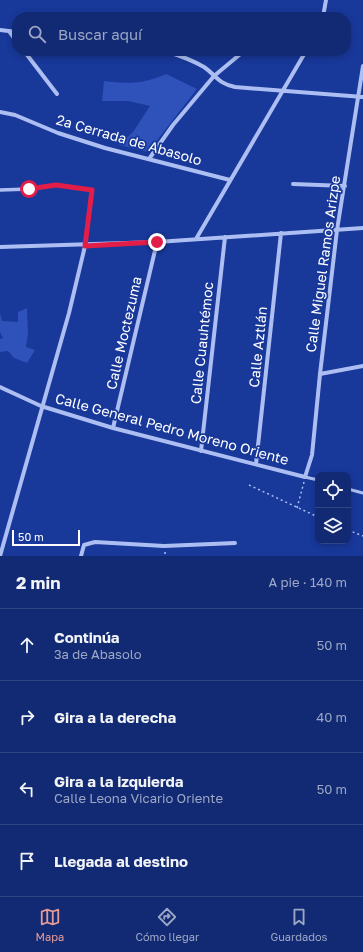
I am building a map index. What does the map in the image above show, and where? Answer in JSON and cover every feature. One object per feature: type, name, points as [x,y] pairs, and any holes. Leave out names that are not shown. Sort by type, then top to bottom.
[{"type":"street","points":[[324,12],[326,0]]},
{"type":"street","points":[[0,30],[12,31]]},
{"type":"street","points":[[9,31],[12,35]]},
{"type":"street","points":[[28,56],[57,94]]},
{"type":"street","points":[[178,56],[197,63],[210,71],[226,85],[361,97]]},
{"type":"street","points":[[149,159],[214,76],[238,56]]},
{"type":"street","points":[[196,239],[303,56]]},
{"type":"street","name":"Calle Miguel Ramos Arizpe","points":[[309,465],[312,455],[337,230],[361,97],[363,66]]},
{"type":"street","name":"2a Cerrada de Abasolo","points":[[0,112],[15,115],[58,133],[230,180]]},
{"type":"street","points":[[293,184],[345,186]]},
{"type":"street","points":[[0,190],[29,189],[56,185],[92,190],[85,246],[69,313],[41,406],[0,556]]},
{"type":"street","points":[[0,247],[85,246],[363,228]]},
{"type":"street","name":"Calle Aztlán","points":[[256,464],[281,233]]},
{"type":"street","name":"Calle Cuauhtémoc","points":[[201,451],[225,237]]},
{"type":"street","name":"Calle Moctezuma","points":[[113,428],[157,242]]},
{"type":"street","points":[[320,374],[363,366]]},
{"type":"street","name":"Calle General Pedro Moreno Oriente","points":[[0,387],[41,406],[113,428],[201,451],[305,476],[309,465]]},
{"type":"street","points":[[81,556],[84,545],[95,542],[164,546],[235,543]]},
{"type":"lane","points":[[305,476],[315,479]]},
{"type":"lane","points":[[351,490],[363,493]]},
{"type":"path","points":[[297,508],[305,476]]},
{"type":"path","points":[[249,485],[315,516]]},
{"type":"path","points":[[351,531],[363,536]]},
{"type":"shaded area","points":[[166,74],[197,89],[148,152],[119,145],[133,132],[150,106],[128,101],[102,101],[104,81],[121,83],[136,82],[150,80]]},
{"type":"shaded area","points":[[27,308],[28,334],[26,347],[35,350],[27,363],[14,358],[8,351],[0,352],[0,339],[3,338],[0,332],[0,313],[2,321],[18,322],[18,312]]},
{"type":"route","points":[[29,189],[56,185],[92,190],[85,246],[157,242]]}]
